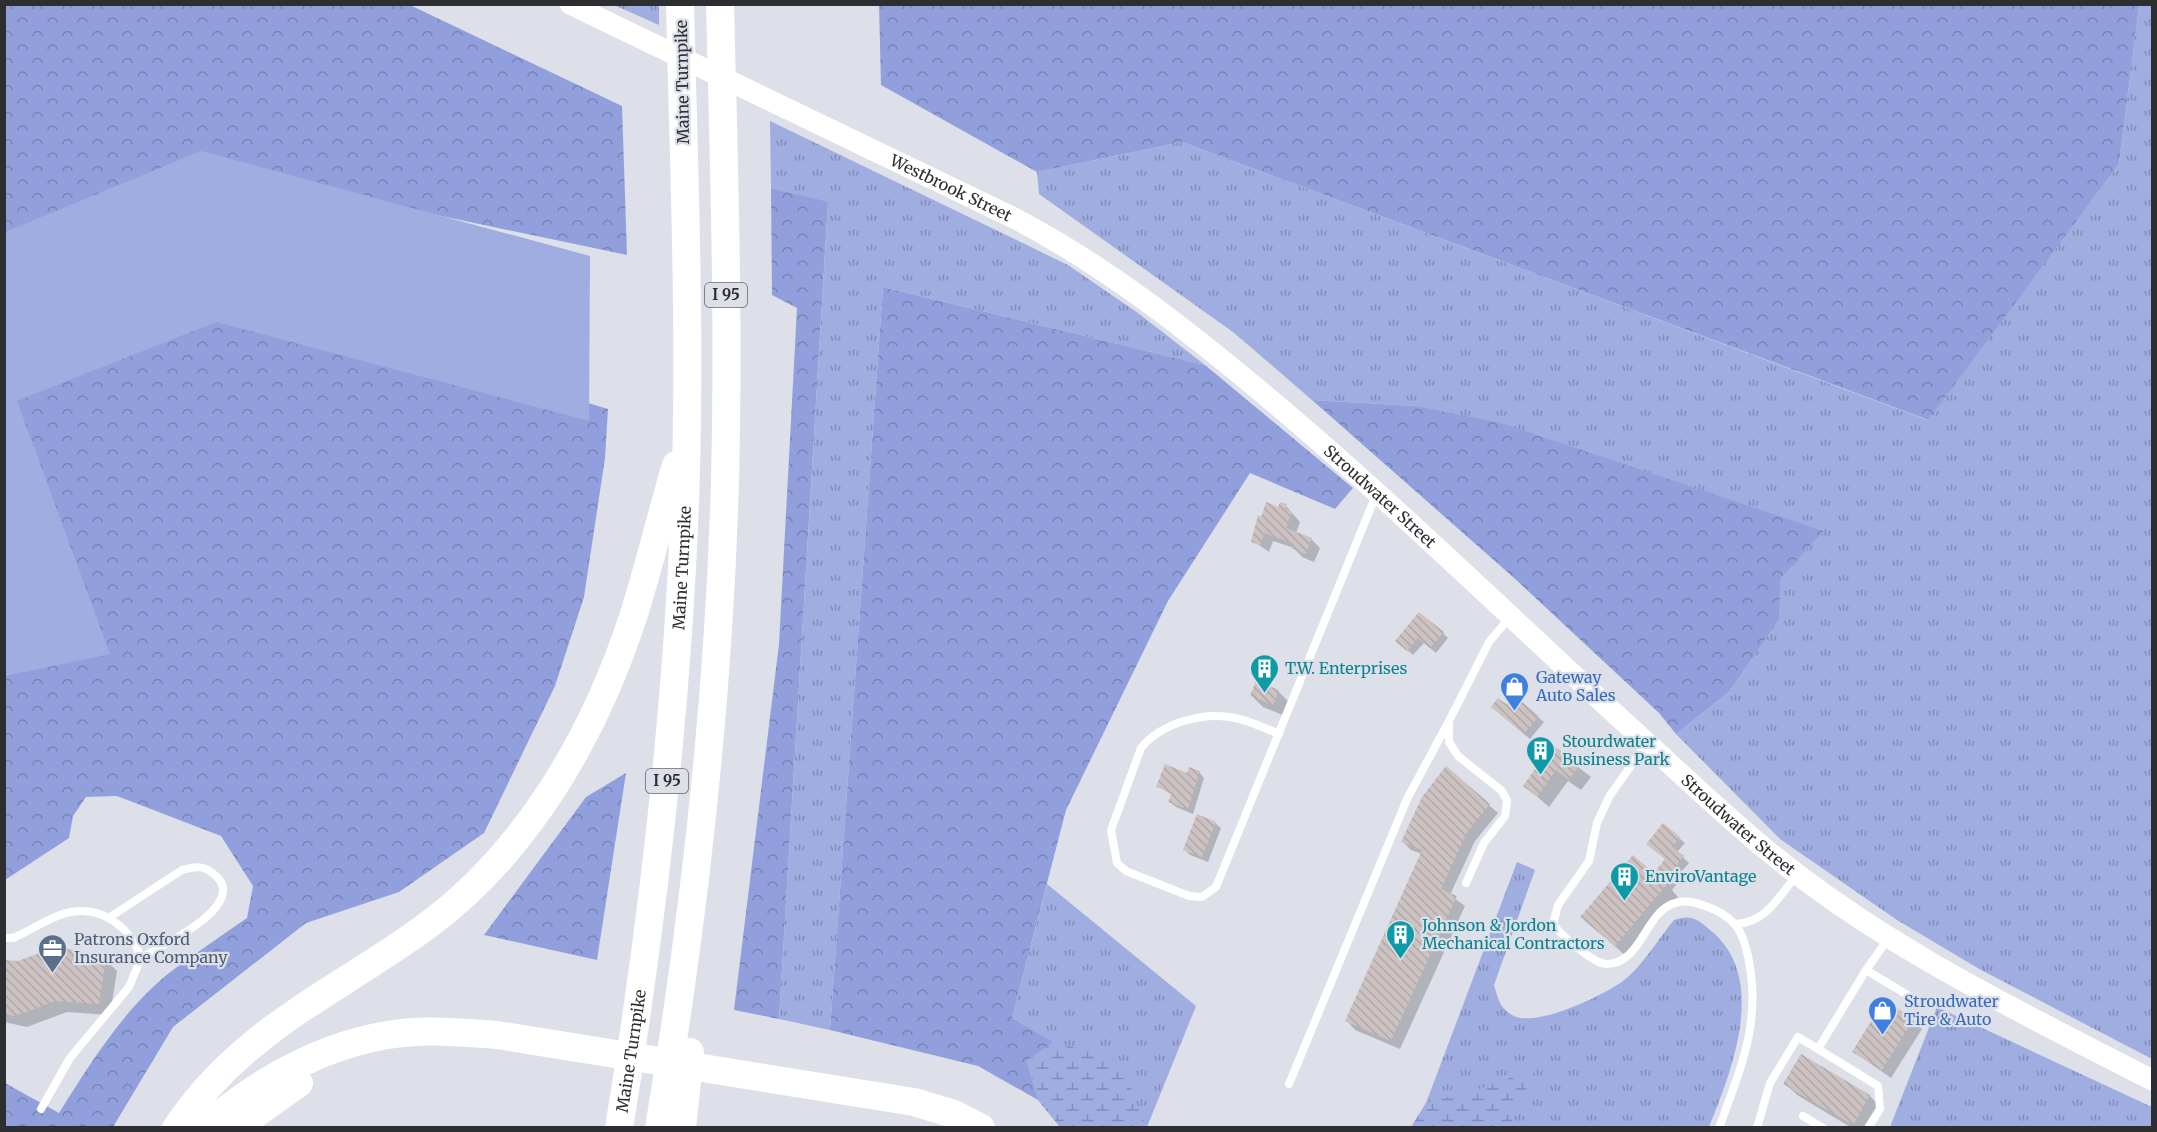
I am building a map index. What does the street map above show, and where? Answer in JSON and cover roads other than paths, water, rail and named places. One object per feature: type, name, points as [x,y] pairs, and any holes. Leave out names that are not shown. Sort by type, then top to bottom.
[{"type":"highway","name":"Maine Turnpike","points":[[619,1128],[636,1026],[664,815],[674,698],[686,431],[687,287],[681,4]]},
{"type":"highway","name":"I 95","points":[[659,1128],[684,977],[714,694],[725,479],[726,267],[720,4]]},
{"type":"highway","points":[[176,1128],[217,1074],[248,1046],[290,1014],[424,928],[457,902],[494,865],[541,807],[584,734],[619,657],[633,617],[686,431]]},
{"type":"highway","points":[[682,1128],[696,1004],[684,977]]},
{"type":"highway","points":[[204,1128],[238,1100],[273,1077],[311,1058],[350,1044],[392,1034],[455,1032],[497,1035],[574,1055]]},
{"type":"highway","points":[[240,1128],[287,1090],[324,1069],[364,1055],[406,1048],[448,1046],[574,1055],[819,1094],[909,1115],[950,1128]]},
{"type":"highway","points":[[819,1094],[914,1102],[954,1114],[981,1128]]},
{"type":"main road","name":"Westbrook Street","points":[[570,4],[1051,237],[1189,333],[1298,423]]},
{"type":"main road","name":"Stroudwater Street","points":[[1298,423],[1647,743],[1797,874],[1889,938],[1986,994],[2152,1080]]},
{"type":"lane","points":[[1279,734],[1233,717],[1198,718],[1175,725],[1147,741],[1141,748],[1111,830],[1117,863],[1126,871],[1188,896],[1202,897],[1211,893],[1216,887],[1279,734],[1377,493]]},
{"type":"lane","points":[[1290,1084],[1407,799],[1490,642],[1511,616]]},
{"type":"lane","points":[[1449,721],[1449,742],[1458,756],[1502,790],[1507,801],[1505,816],[1484,843],[1466,883]]},
{"type":"lane","points":[[1647,743],[1609,797],[1597,823],[1589,861],[1558,905],[1553,924],[1559,933],[1590,956],[1607,964],[1619,962],[1629,954],[1664,909],[1672,904],[1686,901],[1701,904],[1722,913],[1736,924],[1743,935],[1749,963],[1754,996],[1752,1026],[1747,1052],[1719,1128]]},
{"type":"lane","points":[[41,1109],[70,1058],[129,987],[141,958],[208,917],[219,906],[224,896],[220,879],[208,869],[195,866],[182,870],[110,917]]},
{"type":"lane","points":[[1736,924],[1752,923],[1762,917],[1797,874]]},
{"type":"lane","points":[[4,938],[13,938],[72,912],[92,912],[110,917],[135,943],[141,958]]},
{"type":"lane","points":[[1818,1049],[1866,970],[1889,938]]},
{"type":"lane","points":[[1866,970],[1919,1002]]},
{"type":"lane","points":[[1757,1128],[1770,1083],[1797,1037],[1878,1086],[1880,1109],[1868,1128]]},
{"type":"lane","points":[[1803,1116],[1823,1128]]},
{"type":"place","name":"T.W. Enterprises","points":[[1264,694]]},
{"type":"place","name":"Gateway Auto Sales","points":[[1515,712]]},
{"type":"place","name":"Stourdwater Business Park","points":[[1541,776]]},
{"type":"place","name":"EnviroVantage","points":[[1624,902]]},
{"type":"place","name":"Johnson & Jordon Mechanical Contractors","points":[[1401,960]]},
{"type":"place","name":"Patrons Oxford Insurance Company","points":[[53,974]]},
{"type":"place","name":"Stroudwater Tire & Auto","points":[[1883,1036]]}]
